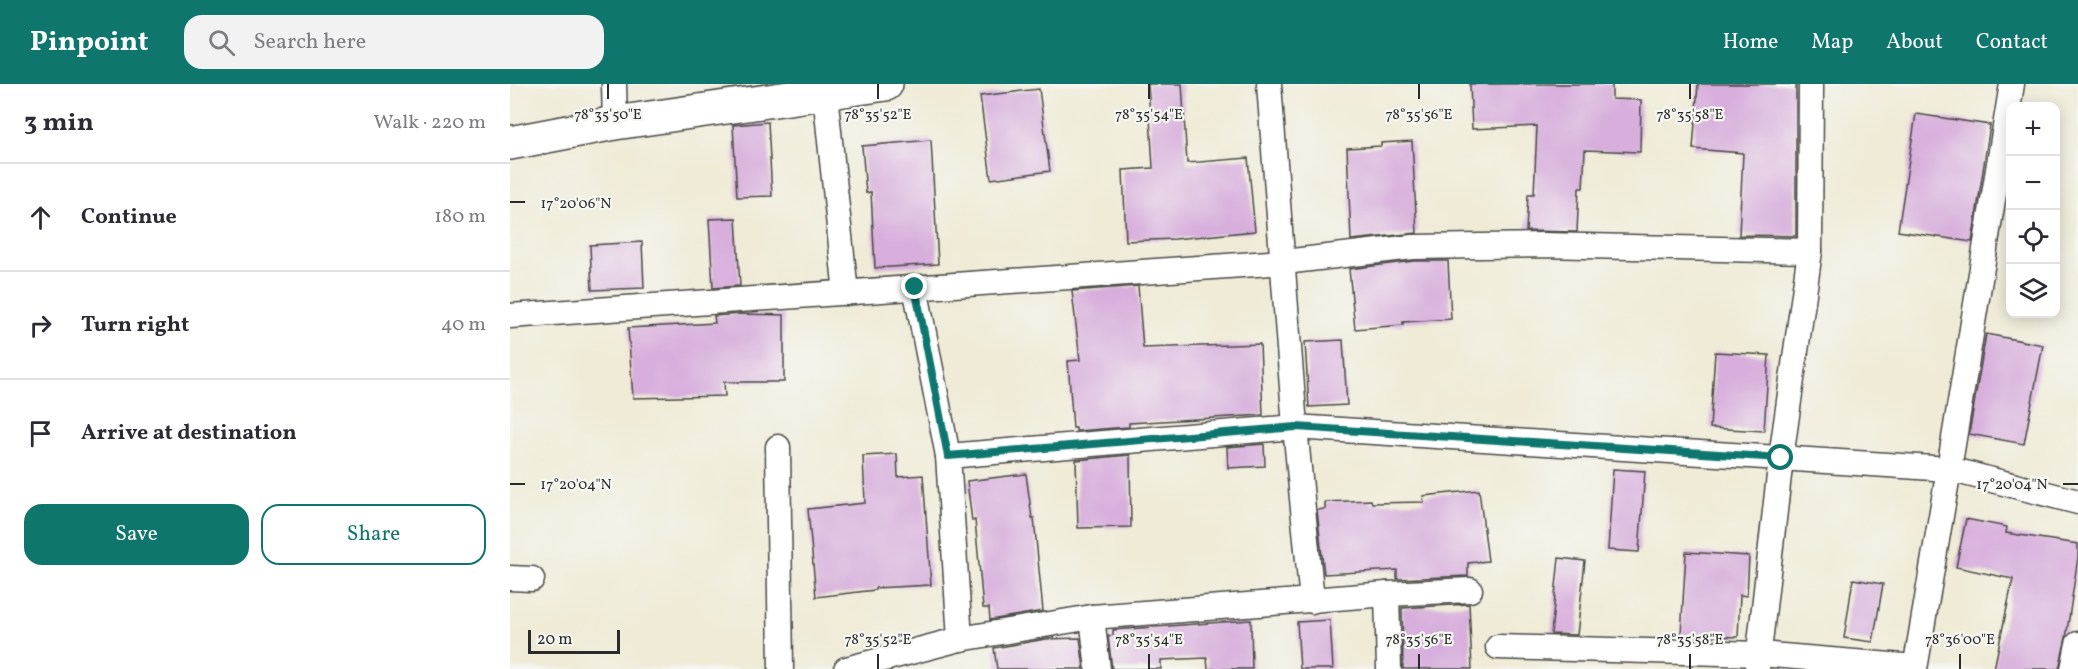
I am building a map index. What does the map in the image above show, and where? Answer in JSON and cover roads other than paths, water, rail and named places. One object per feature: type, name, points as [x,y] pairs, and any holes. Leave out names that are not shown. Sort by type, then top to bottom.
[{"type":"street","points":[[614,84],[615,123]]},
{"type":"street","points":[[510,143],[615,123],[824,89],[886,84]]},
{"type":"street","points":[[1269,84],[1312,601]]},
{"type":"street","points":[[1758,662],[1781,458],[1810,251],[1811,84]]},
{"type":"street","points":[[1498,647],[1758,662],[1915,668],[2012,84]]},
{"type":"street","points":[[824,89],[846,292]]},
{"type":"street","points":[[510,315],[1284,262],[1413,247],[1542,245],[1810,251]]},
{"type":"street","points":[[915,287],[948,456],[960,639]]},
{"type":"street","points":[[948,456],[1296,427],[1949,470],[2078,502]]},
{"type":"street","points":[[778,447],[781,669]]},
{"type":"street","points":[[846,669],[960,639],[1092,618],[1387,594],[1470,590]]},
{"type":"street","points":[[1387,594],[1389,669]]},
{"type":"street","points":[[1092,618],[1098,669]]},
{"type":"street","points":[[2073,669],[2078,644]]}]
